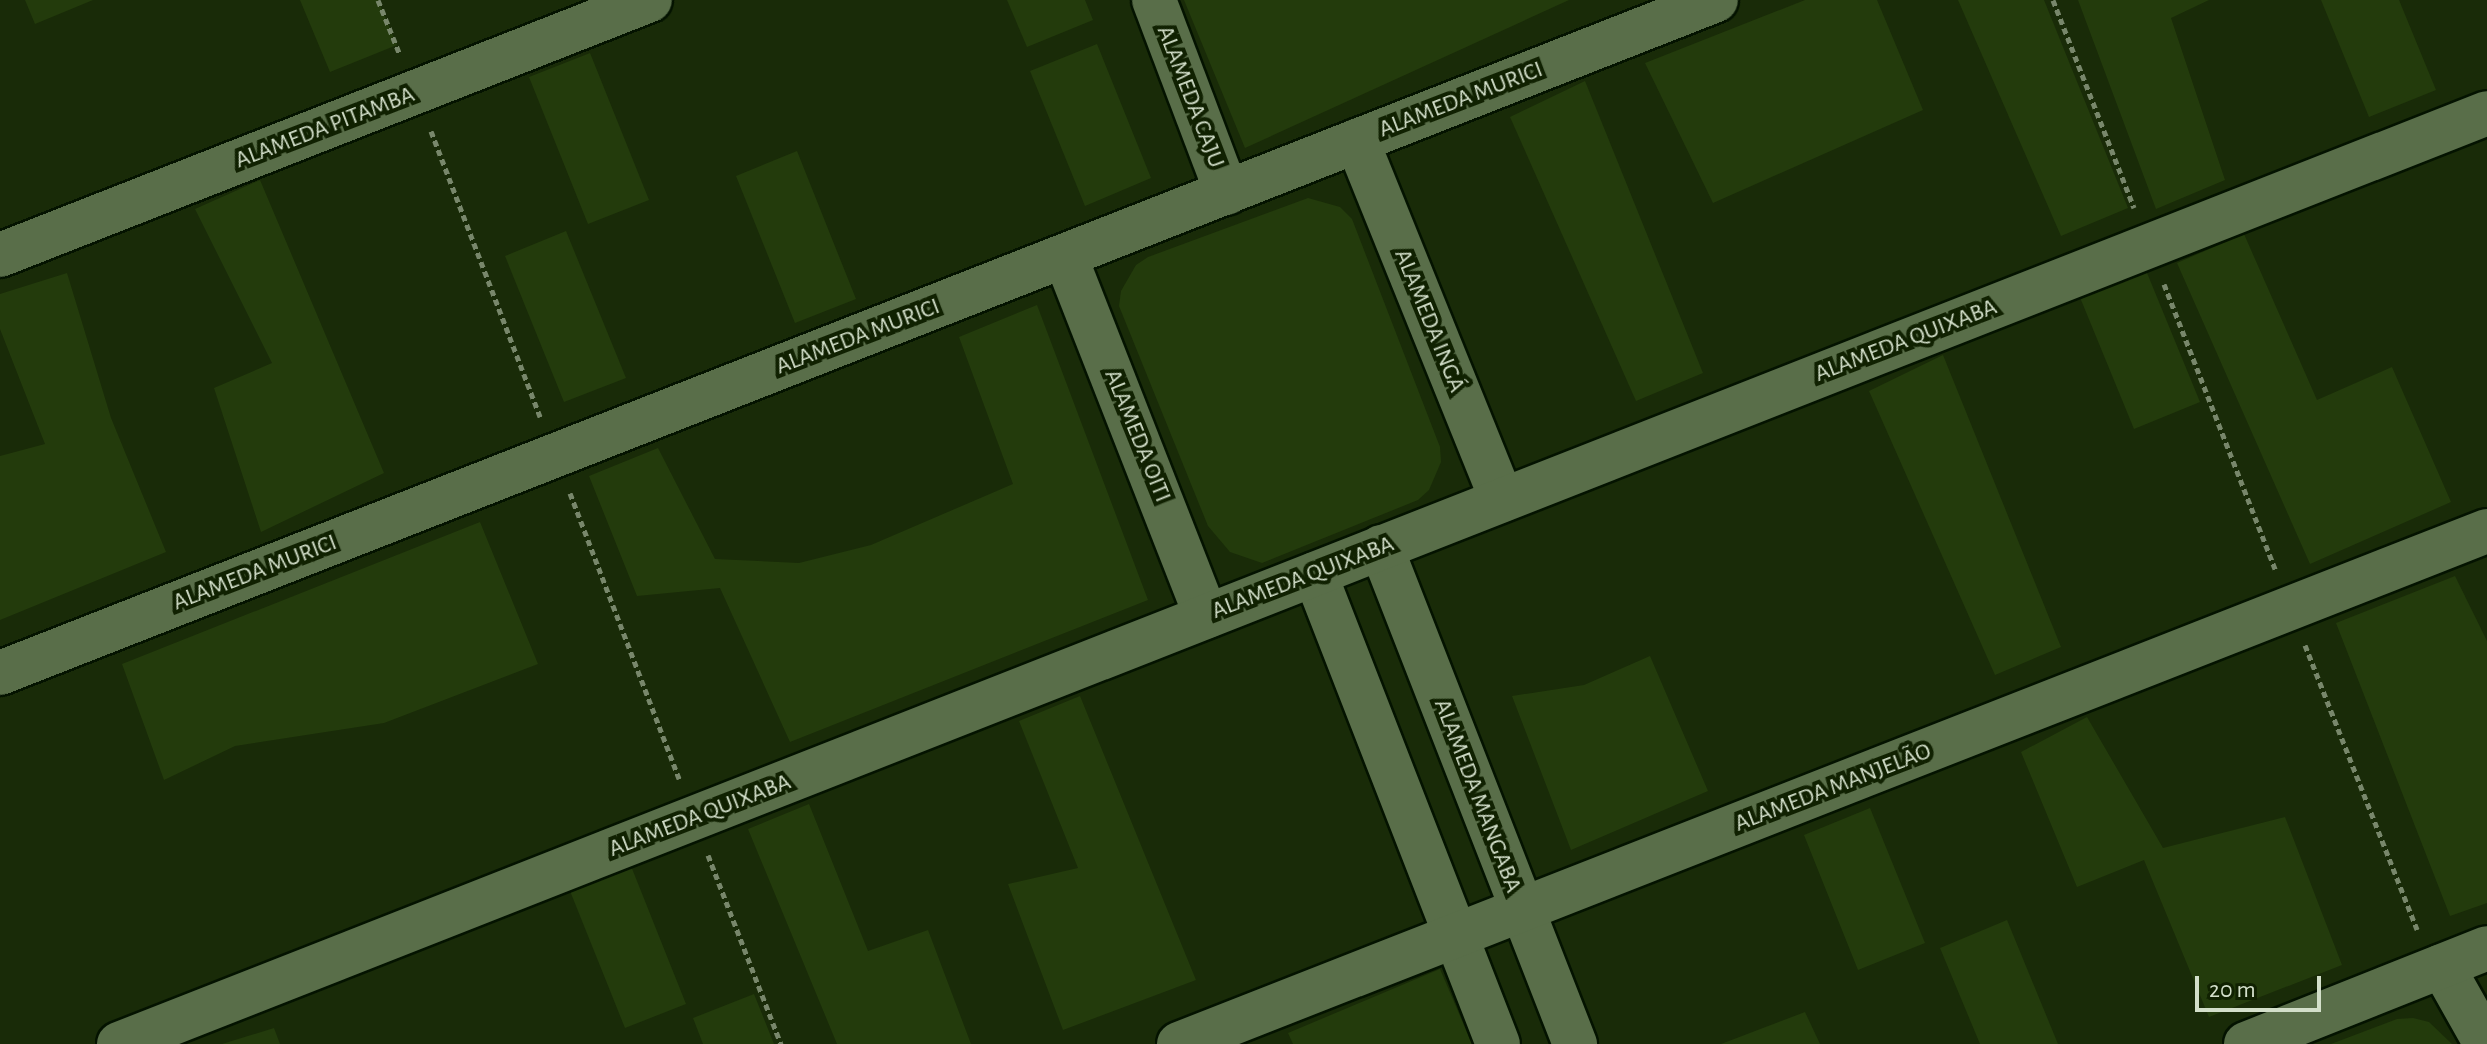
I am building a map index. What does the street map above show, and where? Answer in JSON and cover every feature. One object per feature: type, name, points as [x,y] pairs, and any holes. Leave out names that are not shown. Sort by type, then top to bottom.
[{"type":"street","name":"ALAMEDA PITAMBA","points":[[0,255],[650,0]]},
{"type":"street","name":"ALAMEDA CAJU","points":[[1154,0],[1227,193]]},
{"type":"street","name":"ALAMEDA MURICI","points":[[0,673],[1716,0]]},
{"type":"street","name":"ALAMEDA QUIXABA","points":[[119,1044],[2487,113]]},
{"type":"street","name":"ALAMEDA INGÁ","points":[[1357,141],[1502,500]]},
{"type":"street","name":"ALAMEDA OITI","points":[[1065,256],[1206,616]]},
{"type":"street","name":"ALAMEDA MANJELÃO","points":[[1179,1044],[2487,531]]},
{"type":"street","name":"ALAMEDA MANGABA","points":[[1381,547],[1575,1044]]},
{"type":"street","points":[[1315,574],[1498,1044]]},
{"type":"street","points":[[2246,1044],[2487,948]]},
{"type":"street","points":[[2437,968],[2486,1044]]},
{"type":"path","points":[[378,0],[781,1044]]},
{"type":"path","points":[[2053,0],[2291,609],[2437,968]]},
{"type":"green space","points":[[25,0],[93,0],[35,24]]},
{"type":"green space","points":[[300,0],[378,0],[397,45],[330,72]]},
{"type":"green space","points":[[1007,0],[1085,0],[1093,20],[1027,47]]},
{"type":"green space","points":[[1184,0],[1569,0],[1245,148]]},
{"type":"green space","points":[[1805,0],[1877,0],[1923,110],[1713,203],[1645,63]]},
{"type":"green space","points":[[1958,0],[2044,0],[2128,208],[2061,236]]},
{"type":"green space","points":[[2078,0],[2209,0],[2171,18],[2225,180],[2156,209]]},
{"type":"green space","points":[[2321,0],[2399,0],[2436,90],[2369,117]]},
{"type":"green space","points":[[1097,44],[1151,178],[1085,206],[1030,71]]},
{"type":"green space","points":[[590,53],[649,200],[588,224],[529,77]]},
{"type":"green space","points":[[1585,81],[1703,373],[1636,401],[1510,117]]},
{"type":"green space","points":[[797,151],[856,299],[795,323],[736,176]]},
{"type":"green space","points":[[260,180],[384,473],[261,532],[214,388],[272,363],[195,209]]},
{"type":"green space","points":[[1308,198],[1340,207],[1352,219],[1440,447],[1441,462],[1429,490],[1418,500],[1262,563],[1230,552],[1208,526],[1119,306],[1121,291],[1136,265],[1148,257]]},
{"type":"green space","points":[[566,231],[626,378],[564,402],[505,256]]},
{"type":"green space","points":[[2244,234],[2317,400],[2392,367],[2451,502],[2310,564],[2177,263]]},
{"type":"green space","points":[[2145,268],[2200,402],[2134,429],[2079,295]]},
{"type":"green space","points":[[67,273],[111,418],[166,552],[0,620],[0,456],[45,444],[0,329],[0,294]]},
{"type":"green space","points":[[1037,305],[1148,600],[790,742],[720,588],[637,596],[589,476],[658,448],[715,559],[799,563],[871,545],[1013,484],[959,337]]},
{"type":"green space","points":[[1943,355],[2061,647],[1995,675],[1869,391]]},
{"type":"green space","points":[[480,522],[538,664],[384,723],[235,746],[164,780],[122,664]]},
{"type":"green space","points":[[2455,576],[2487,641],[2487,903],[2450,916],[2336,623]]},
{"type":"green space","points":[[1650,656],[1708,791],[1571,850],[1512,696],[1584,685]]},
{"type":"green space","points":[[1080,696],[1196,980],[1063,1030],[1008,884],[1078,868],[1019,721]]},
{"type":"green space","points":[[2087,717],[2163,848],[2285,817],[2342,965],[2209,1017],[2144,860],[2077,887],[2021,752]]},
{"type":"green space","points":[[809,804],[868,951],[928,930],[971,1044],[837,1044],[748,829]]},
{"type":"green space","points":[[1870,808],[1925,943],[1858,970],[1804,835]]},
{"type":"green space","points":[[627,856],[686,1004],[625,1028],[566,881]]},
{"type":"green space","points":[[2007,920],[2058,1044],[1980,1044],[1940,948]]},
{"type":"green space","points":[[1440,969],[1472,1044],[1293,1044],[1288,1033]]},
{"type":"green space","points":[[754,994],[774,1044],[703,1044],[693,1018]]},
{"type":"green space","points":[[1805,1012],[1820,1044],[1721,1044]]},
{"type":"green space","points":[[2413,1018],[2429,1022],[2452,1044],[2331,1044],[2397,1019]]},
{"type":"green space","points":[[274,1028],[280,1044],[222,1044]]}]
